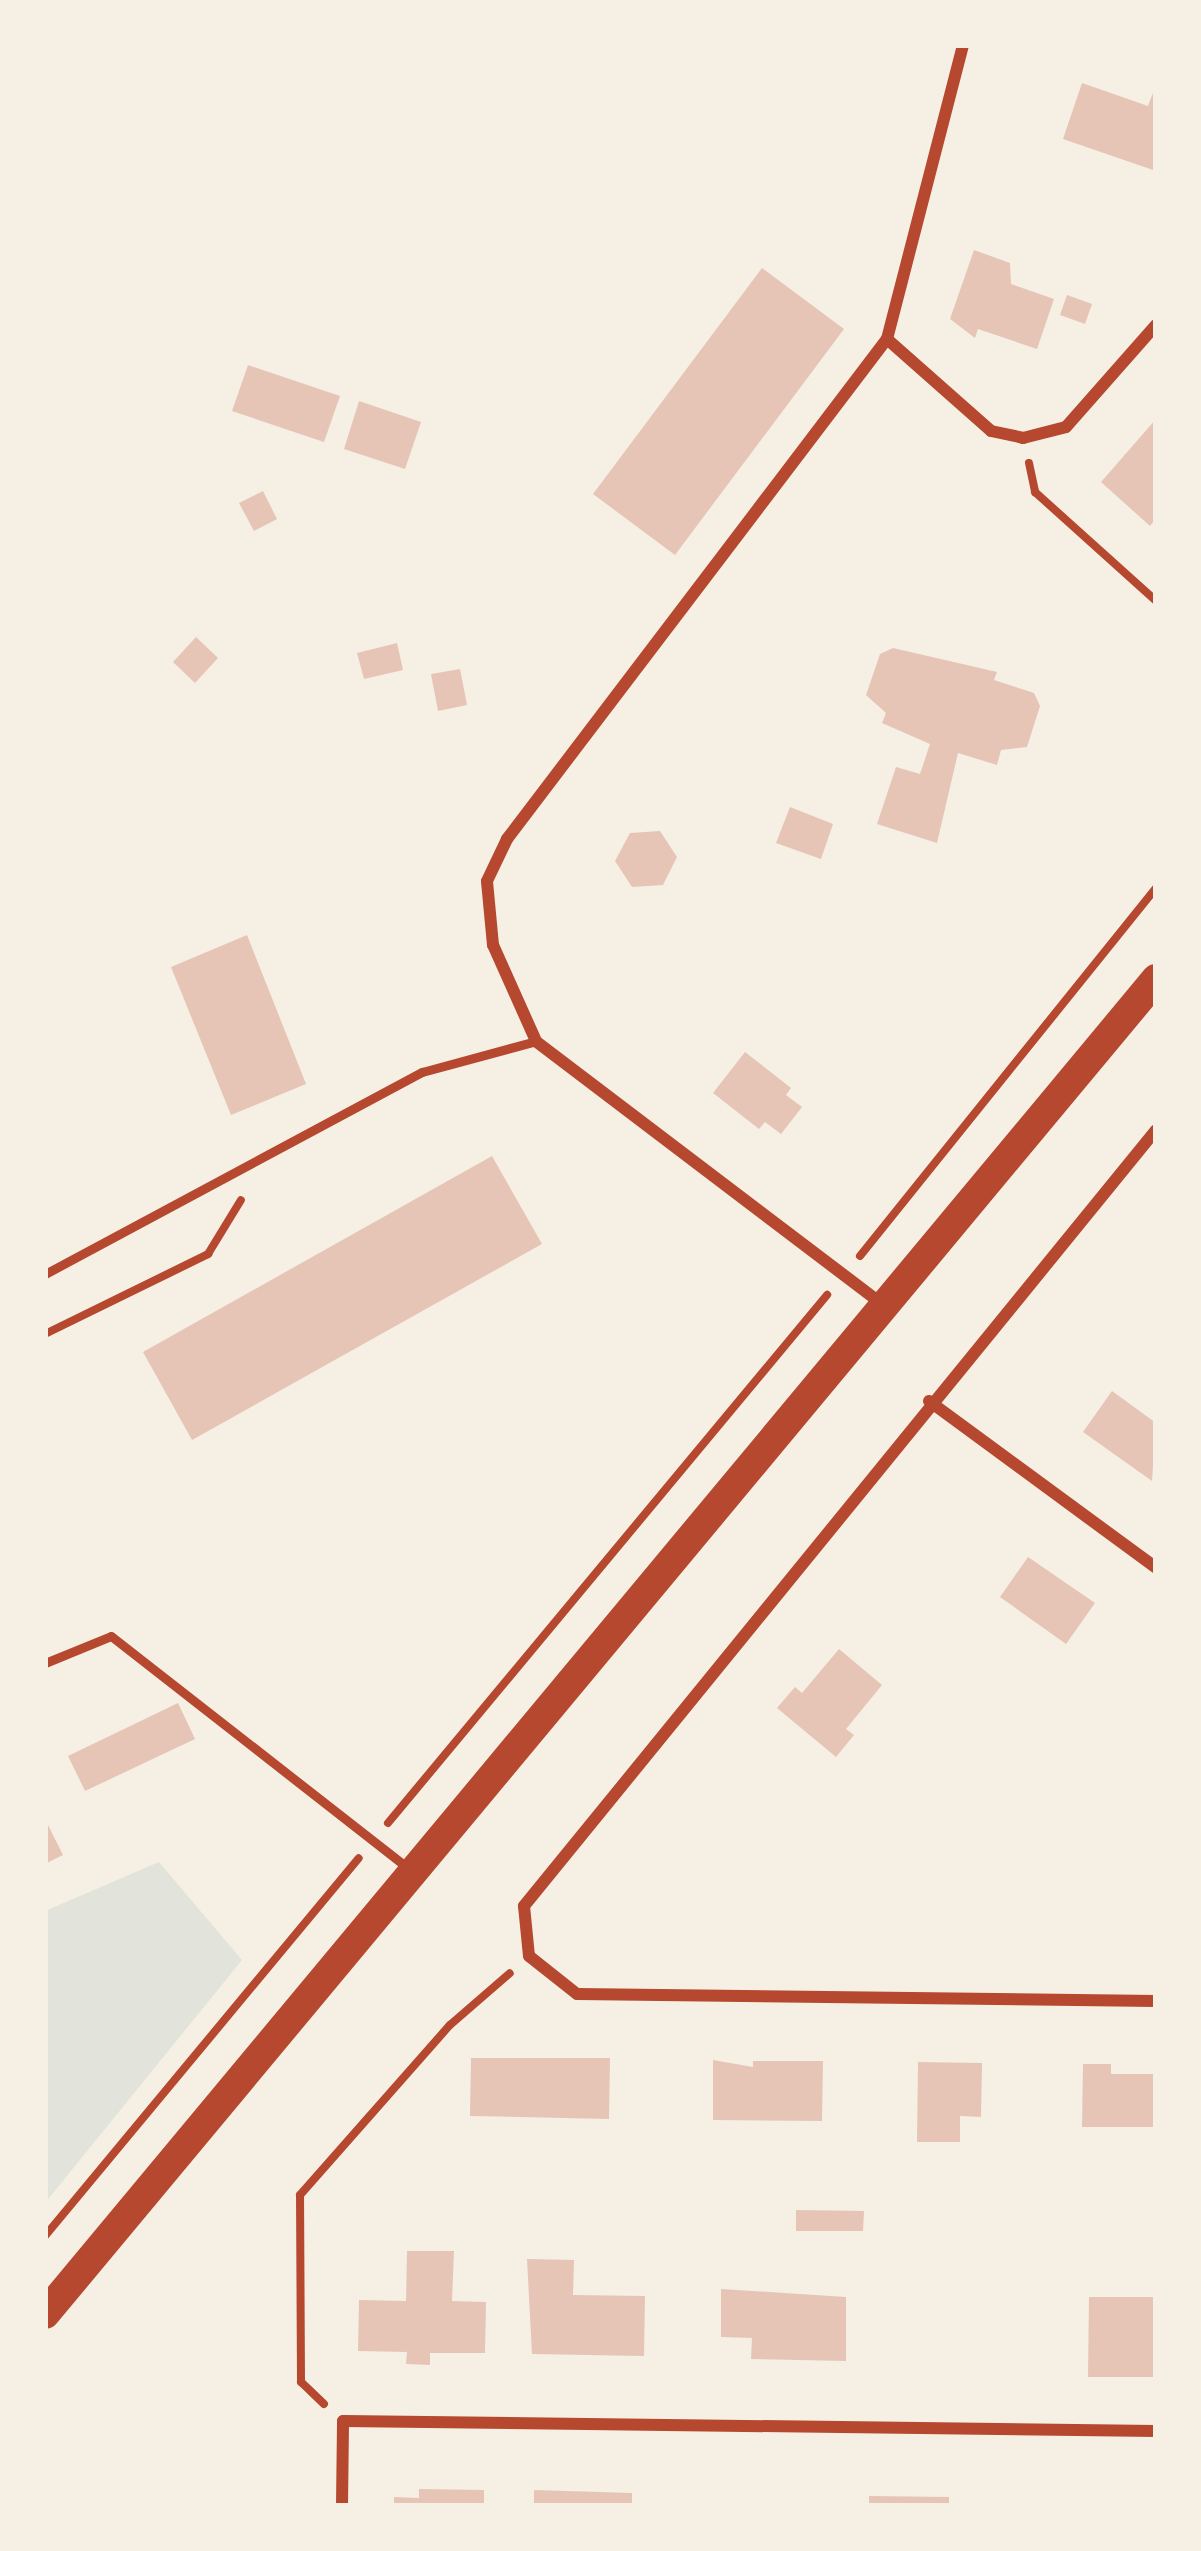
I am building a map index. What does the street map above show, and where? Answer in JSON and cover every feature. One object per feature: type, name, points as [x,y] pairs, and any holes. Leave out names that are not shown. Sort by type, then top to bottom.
[{"type":"main road","points":[[45,2314],[1156,980]]},
{"type":"street","points":[[882,1304],[536,1041],[493,946],[488,881],[507,839],[886,339],[963,45]]},
{"type":"street","points":[[886,339],[991,431],[1023,438],[1066,428],[1156,325]]},
{"type":"street","points":[[1156,1130],[929,1401],[524,1906],[529,1956],[578,1994],[1156,2001]]},
{"type":"street","points":[[929,1401],[1156,1568]]},
{"type":"street","points":[[342,2506],[343,2421],[1156,2431]]},
{"type":"lane","points":[[45,1274],[264,1162],[422,1072],[536,1041]]},
{"type":"lane","points":[[45,1663],[112,1636],[376,1838],[412,1872]]},
{"type":"path","points":[[1023,438],[1035,491],[1156,602]]},
{"type":"path","points":[[45,2236],[843,1276],[1156,888]]},
{"type":"path","points":[[45,1334],[208,1254],[264,1162]]},
{"type":"path","points":[[343,2421],[301,2382],[300,2195],[450,2025],[529,1956]]},
{"type":"shaded area","points":[[159,1862],[242,1960],[45,2203],[45,1911]]},
{"type":"building","points":[[1082,83],[1148,106],[1156,85],[1156,171],[1063,139]]},
{"type":"building","points":[[974,250],[1010,263],[1011,284],[1054,299],[1037,349],[978,329],[975,338],[950,319]]},
{"type":"building","points":[[762,268],[844,329],[675,555],[593,494]]},
{"type":"building","points":[[1067,295],[1092,304],[1085,324],[1060,315]]},
{"type":"building","points":[[248,365],[340,396],[324,442],[232,411]]},
{"type":"building","points":[[359,401],[421,422],[405,469],[344,449]]},
{"type":"building","points":[[1156,419],[1156,519],[1150,526],[1101,482]]},
{"type":"building","points":[[263,491],[277,519],[254,531],[239,503]]},
{"type":"building","points":[[196,637],[218,658],[195,683],[173,662]]},
{"type":"building","points":[[397,643],[403,670],[364,679],[357,653]]},
{"type":"building","points":[[893,648],[997,672],[994,680],[1034,693],[1040,706],[1027,747],[1001,750],[997,765],[958,753],[937,843],[877,824],[896,767],[920,774],[930,744],[882,723],[886,713],[866,695],[880,654]]},
{"type":"building","points":[[460,669],[467,705],[438,711],[431,674]]},
{"type":"building","points":[[790,807],[833,824],[821,859],[776,843]]},
{"type":"building","points":[[660,831],[677,857],[663,885],[632,887],[615,861],[630,833]]},
{"type":"building","points":[[247,935],[306,1084],[231,1115],[171,967]]},
{"type":"building","points":[[745,1052],[791,1088],[786,1095],[802,1107],[781,1134],[765,1122],[759,1129],[713,1093]]},
{"type":"building","points":[[492,1156],[542,1244],[192,1440],[143,1352]]},
{"type":"building","points":[[1112,1391],[1156,1423],[1152,1481],[1083,1432]]},
{"type":"building","points":[[1028,1557],[1095,1603],[1066,1644],[1000,1597]]},
{"type":"building","points":[[839,1649],[882,1685],[846,1729],[854,1735],[836,1757],[777,1708],[795,1687],[802,1693]]},
{"type":"building","points":[[178,1703],[195,1739],[85,1791],[68,1756]]},
{"type":"building","points":[[45,1819],[63,1855],[45,1864]]},
{"type":"building","points":[[471,2058],[610,2058],[609,2119],[470,2116]]},
{"type":"building","points":[[713,2060],[753,2067],[753,2061],[823,2061],[822,2121],[713,2120]]},
{"type":"building","points":[[918,2062],[982,2063],[981,2117],[960,2116],[960,2142],[917,2142]]},
{"type":"building","points":[[1083,2064],[1111,2064],[1111,2074],[1156,2074],[1156,2127],[1082,2127]]},
{"type":"building","points":[[796,2210],[864,2211],[863,2231],[796,2231]]},
{"type":"building","points":[[407,2251],[454,2251],[452,2301],[486,2302],[485,2353],[430,2353],[430,2365],[406,2364],[407,2352],[358,2351],[359,2300],[406,2301]]},
{"type":"building","points":[[527,2259],[574,2260],[573,2295],[645,2296],[644,2356],[532,2354]]},
{"type":"building","points":[[721,2289],[846,2297],[846,2361],[751,2359],[752,2338],[721,2337]]},
{"type":"building","points":[[1089,2297],[1156,2297],[1156,2377],[1088,2377]]},
{"type":"building","points":[[419,2489],[484,2490],[484,2506],[394,2506],[394,2497],[419,2498]]},
{"type":"building","points":[[534,2490],[632,2493],[632,2506],[534,2506]]},
{"type":"building","points":[[869,2496],[949,2497],[949,2506],[869,2506]]}]
